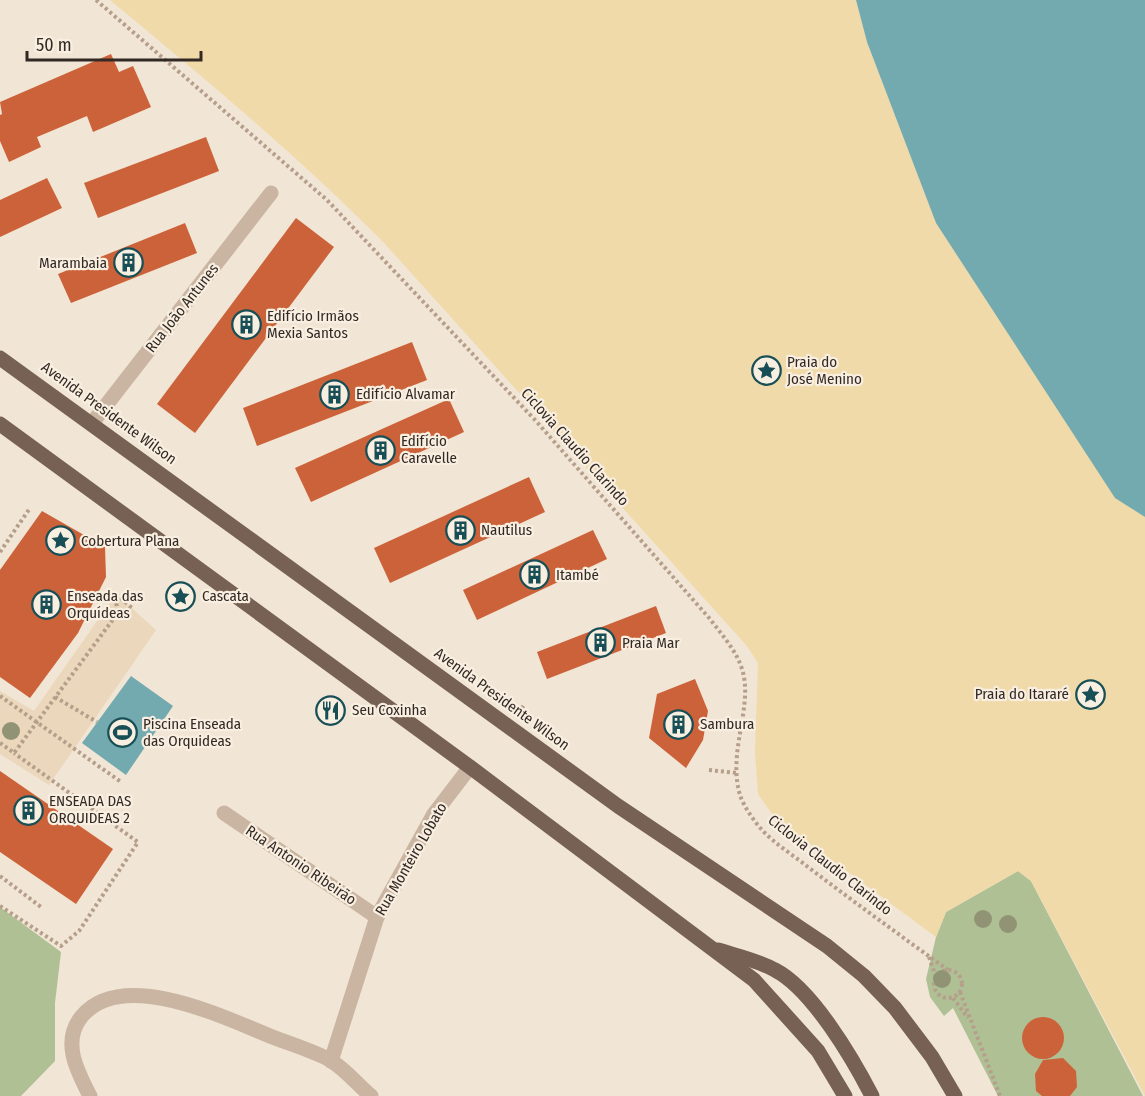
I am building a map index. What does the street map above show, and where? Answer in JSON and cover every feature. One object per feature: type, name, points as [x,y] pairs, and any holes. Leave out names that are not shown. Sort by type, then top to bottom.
[{"type":"main road","name":"Avenida Presidente Wilson","points":[[0,357],[93,422],[610,799],[827,946],[864,976],[895,1008],[932,1058],[955,1096]]},
{"type":"main road","points":[[0,424],[470,767],[754,981],[818,1051],[845,1096]]},
{"type":"main road","points":[[707,947],[751,959],[777,970],[801,993],[835,1032],[872,1096]]},
{"type":"street","name":"Rua João Antunes","points":[[93,422],[271,193]]},
{"type":"street","name":"Rua Monteiro Lobato","points":[[331,1061],[377,917],[434,814],[470,767]]},
{"type":"street","name":"Rua Antonio Ribeirão","points":[[224,813],[377,917]]},
{"type":"street","points":[[90,1096],[71,1053],[71,1036],[79,1019],[90,1006],[129,996],[168,999],[220,1016],[331,1061],[371,1096]]},
{"type":"path","name":"Ciclovia Claudio Clarindo","points":[[96,0],[327,200],[536,421],[710,619],[731,647],[742,670],[746,695],[737,740],[737,773],[741,798],[763,831],[948,970]]},
{"type":"path","points":[[0,552],[30,508]]},
{"type":"path","points":[[14,753],[117,614],[116,594],[132,609]]},
{"type":"path","points":[[0,696],[121,782]]},
{"type":"path","points":[[55,697],[97,722]]},
{"type":"path","points":[[0,743],[138,842],[79,932],[61,946],[0,906]]},
{"type":"path","points":[[709,770],[737,773]]},
{"type":"path","points":[[0,876],[41,907]]},
{"type":"path","points":[[928,956],[936,977],[935,991],[940,996],[953,998],[972,1023]]},
{"type":"path","points":[[936,977],[948,970],[960,975],[963,984],[960,992],[953,998]]},
{"type":"path","points":[[960,992],[1000,1096]]},
{"type":"green space","points":[[1018,871],[1031,881],[1143,1096],[998,1096],[953,1008],[944,1016],[930,997],[926,979],[936,937],[946,912]]},
{"type":"green space","points":[[0,907],[61,952],[55,1003],[55,1061],[21,1096],[0,1096]]},
{"type":"sand","name":"Praia do José Menino","points":[[110,0],[856,0],[867,42],[936,223],[1115,497],[1145,517],[1145,1096],[1031,881],[1018,871],[946,912],[936,937],[775,818],[758,794],[755,752],[758,663],[747,646],[386,245],[286,150]]},
{"type":"shaded area","points":[[116,594],[156,630],[49,785],[0,754],[0,691],[34,711]]},
{"type":"water","points":[[856,0],[1145,0],[1145,517],[1115,498],[936,223],[867,42]]},
{"type":"water","name":"Piscina Enseada das Orquideas","points":[[131,676],[173,706],[126,775],[82,743]]},
{"type":"building","points":[[111,54],[119,72],[133,66],[151,107],[93,132],[87,116],[37,137],[41,147],[9,162],[0,141],[0,115],[2,114],[0,102]]},
{"type":"building","points":[[206,137],[219,171],[98,218],[84,183]]},
{"type":"building","points":[[47,178],[62,208],[0,237],[0,200]]},
{"type":"building","name":"Edifício Irmãos Mexia Santos","points":[[296,218],[334,247],[195,433],[157,404]]},
{"type":"building","name":"Marambaia","points":[[185,223],[197,253],[71,303],[58,274]]},
{"type":"building","name":"Edifício Alvamar","points":[[412,342],[427,380],[257,446],[243,408]]},
{"type":"building","name":"Edifício Caravelle","points":[[449,399],[464,432],[311,502],[295,468]]},
{"type":"building","name":"Nautilus","points":[[529,477],[545,512],[390,583],[374,548]]},
{"type":"building","name":"Enseada das Orquídeas","points":[[42,511],[105,547],[106,577],[78,633],[30,698],[0,677],[0,570]]},
{"type":"building","name":"Itambé","points":[[593,530],[607,559],[477,620],[463,590]]},
{"type":"building","name":"Praia Mar","points":[[656,606],[666,633],[547,679],[537,652]]},
{"type":"building","name":"Sambura","points":[[695,679],[708,711],[703,740],[686,768],[649,738],[657,694]]},
{"type":"building","name":"ENSEADA DAS ORQUIDEAS 2","points":[[0,771],[113,849],[76,904],[0,852]]},
{"type":"building","points":[[1043,1017],[1058,1023],[1064,1038],[1058,1053],[1043,1059],[1028,1053],[1022,1038],[1028,1023]]},
{"type":"building","points":[[1063,1058],[1076,1071],[1077,1087],[1070,1096],[1042,1096],[1036,1091],[1035,1074],[1043,1060]]},
{"type":"place","name":"Marambaia","points":[[128,263]]},
{"type":"place","name":"Edifício Irmãos Mexia Santos","points":[[246,325]]},
{"type":"place","name":"Praia do José Menino","points":[[766,371]]},
{"type":"place","name":"Edifício Alvamar","points":[[335,394]]},
{"type":"place","name":"Edifício Caravelle","points":[[380,450]]},
{"type":"place","name":"Nautilus","points":[[460,530]]},
{"type":"place","name":"Cobertura Plana","points":[[60,541]]},
{"type":"place","name":"Itambé","points":[[535,575]]},
{"type":"place","name":"Cascata","points":[[181,596]]},
{"type":"place","name":"Enseada das Orquídeas","points":[[46,605]]},
{"type":"place","name":"Praia Mar","points":[[601,643]]},
{"type":"place","name":"Praia do Itararé","points":[[1090,694]]},
{"type":"place","name":"Seu Coxinha","points":[[331,710]]},
{"type":"place","name":"Sambura","points":[[679,724]]},
{"type":"place","name":"Piscina Enseada das Orquideas","points":[[122,733]]},
{"type":"place","name":"ENSEADA DAS ORQUIDEAS 2","points":[[28,810]]}]
